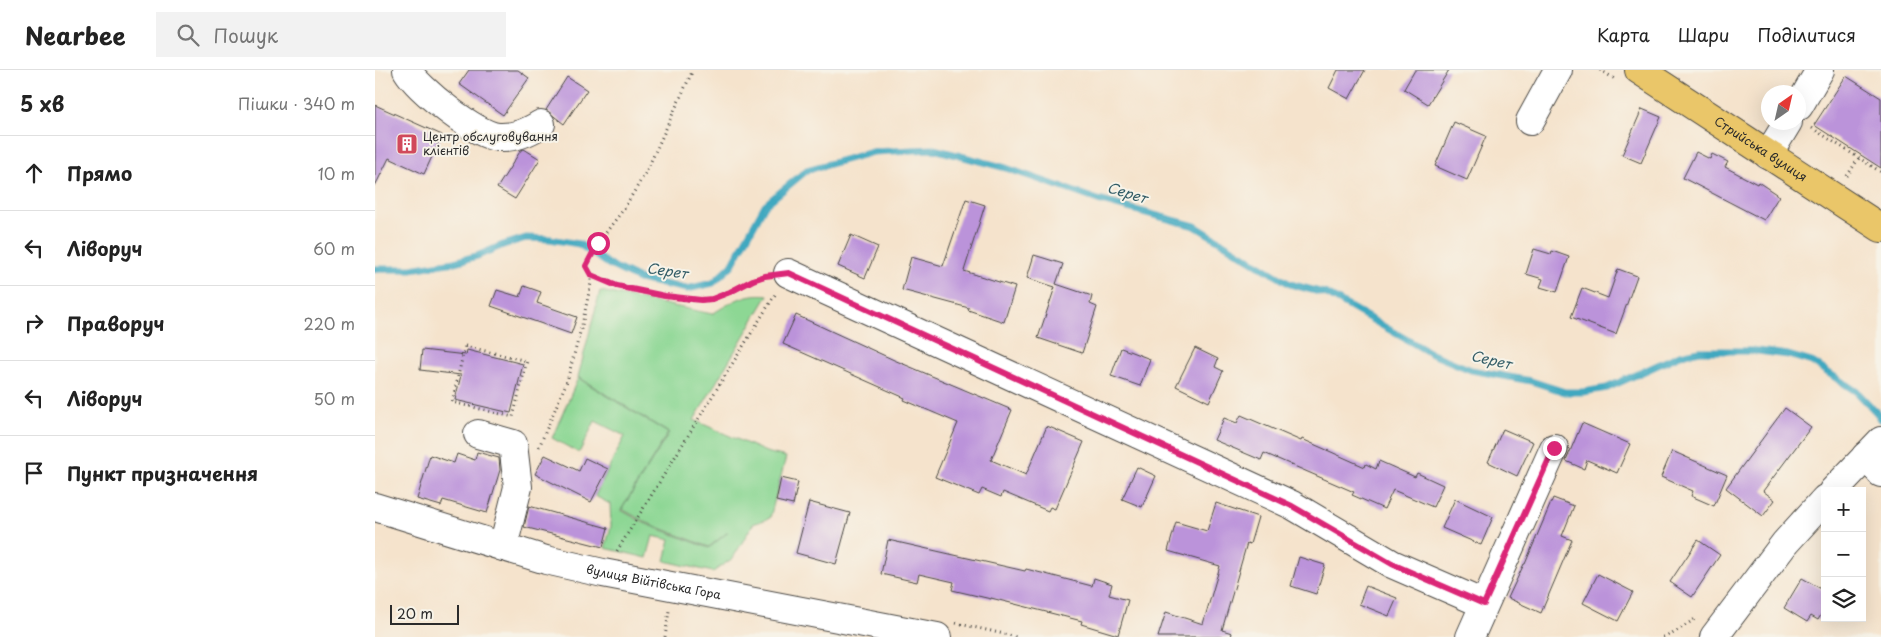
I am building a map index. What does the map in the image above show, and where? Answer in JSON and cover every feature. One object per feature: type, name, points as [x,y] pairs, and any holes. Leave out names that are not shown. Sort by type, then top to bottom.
[{"type":"main road","name":"Стрийська вулиця","points":[[1639,70],[1881,228]]},
{"type":"street","points":[[407,70],[431,98],[485,134],[497,137],[512,137],[528,132],[541,124]]},
{"type":"street","points":[[1530,121],[1558,70]]},
{"type":"street","points":[[1806,100],[1820,70]]},
{"type":"street","points":[[1768,155],[1788,130]]},
{"type":"street","points":[[789,273],[1292,506],[1392,564],[1484,604]]},
{"type":"street","points":[[481,417],[513,444],[518,487],[503,547]]},
{"type":"street","points":[[1470,637],[1554,448]]},
{"type":"street","points":[[1838,487],[1877,453]]},
{"type":"street","points":[[1714,637],[1785,543],[1821,503]]},
{"type":"street","name":"вулиця Війтівська Гора","points":[[375,507],[546,560],[603,574],[937,637]]},
{"type":"path","points":[[537,451],[567,381],[582,326],[591,283],[591,275],[586,266],[598,243],[623,210],[646,172],[693,70]]},
{"type":"path","points":[[1806,122],[1881,172]]},
{"type":"path","points":[[1846,178],[1859,158]]},
{"type":"path","points":[[591,275],[617,286],[665,296],[701,300],[712,299],[765,276],[789,273]]},
{"type":"path","points":[[603,574],[766,309]]},
{"type":"path","points":[[465,346],[527,361],[513,416],[481,417],[452,402],[465,346]]},
{"type":"green space","points":[[600,291],[712,314],[732,302],[745,297],[760,294],[768,295],[694,420],[766,452],[786,457],[770,518],[753,524],[733,558],[713,572],[665,561],[670,540],[653,536],[647,558],[605,548],[611,526],[610,504],[595,496],[625,436],[595,421],[579,453],[552,438],[578,378],[668,433],[621,510],[644,523],[709,548],[728,532],[709,547],[645,522],[622,509],[669,433],[578,377]]},
{"type":"building","points":[[469,70],[518,70],[529,78],[503,115],[459,84]]},
{"type":"building","points":[[1338,70],[1365,70],[1349,99],[1329,88]]},
{"type":"building","points":[[1415,70],[1449,70],[1428,104],[1404,89]]},
{"type":"building","points":[[1846,76],[1881,98],[1881,168],[1814,125]]},
{"type":"building","points":[[567,77],[587,90],[564,124],[546,110]]},
{"type":"building","name":"Центр обслуговування клієнтів","points":[[375,105],[442,135],[424,174],[389,158],[375,186]]},
{"type":"building","points":[[1642,109],[1661,117],[1641,163],[1622,155]]},
{"type":"building","points":[[1454,122],[1486,136],[1467,180],[1435,166]]},
{"type":"building","points":[[524,149],[540,159],[515,199],[497,188],[521,150]]},
{"type":"building","points":[[1696,152],[1710,159],[1712,154],[1728,162],[1725,167],[1757,184],[1758,182],[1779,196],[1764,220],[1683,178]]},
{"type":"building","points":[[966,199],[985,205],[964,271],[1015,287],[1004,322],[968,310],[969,308],[902,290],[911,257],[943,266]]},
{"type":"building","points":[[851,235],[878,247],[865,278],[838,266]]},
{"type":"building","points":[[1534,249],[1551,254],[1552,251],[1569,257],[1557,292],[1540,287],[1543,279],[1526,274]]},
{"type":"building","points":[[1034,255],[1063,264],[1056,284],[1092,296],[1090,304],[1097,307],[1082,353],[1038,338],[1055,287],[1027,278]]},
{"type":"building","points":[[1618,269],[1637,276],[1616,334],[1571,317],[1582,288],[1608,298]]},
{"type":"building","points":[[524,286],[541,292],[537,303],[577,317],[571,334],[491,306],[497,290],[520,297]]},
{"type":"building","points":[[796,315],[894,360],[1012,410],[991,460],[1026,475],[1047,426],[1084,442],[1055,509],[1050,507],[1048,511],[1003,492],[1001,497],[982,489],[979,495],[935,477],[958,423],[783,344]]},
{"type":"building","points":[[1121,348],[1150,359],[1140,386],[1111,376]]},
{"type":"building","points":[[1195,348],[1218,359],[1215,367],[1223,371],[1209,402],[1176,386]]},
{"type":"building","points":[[422,350],[466,355],[467,350],[523,364],[511,413],[455,400],[461,375],[420,370]]},
{"type":"building","points":[[1785,408],[1811,427],[1763,491],[1775,500],[1763,516],[1726,488]]},
{"type":"building","points":[[1241,415],[1365,467],[1366,464],[1376,469],[1379,461],[1415,477],[1417,473],[1443,485],[1433,507],[1393,490],[1384,509],[1352,495],[1354,492],[1264,453],[1261,460],[1214,440],[1224,418],[1237,423]]},
{"type":"building","points":[[1582,423],[1630,444],[1617,473],[1587,460],[1584,469],[1566,461]]},
{"type":"building","points":[[1503,429],[1533,442],[1517,476],[1488,462]]},
{"type":"building","points":[[1672,451],[1727,475],[1714,506],[1691,496],[1693,491],[1661,477]]},
{"type":"building","points":[[477,452],[499,458],[500,470],[487,513],[443,500],[441,506],[417,499],[430,455],[454,463],[457,454],[475,460]]},
{"type":"building","points":[[545,455],[579,471],[585,458],[608,469],[591,502],[535,474]]},
{"type":"building","points":[[1137,467],[1156,476],[1142,507],[1122,499]]},
{"type":"building","points":[[781,478],[798,482],[793,505],[776,501]]},
{"type":"building","points":[[1553,498],[1574,506],[1562,536],[1572,540],[1541,613],[1508,598],[1525,564]]},
{"type":"building","points":[[1455,499],[1493,517],[1481,545],[1442,528]]},
{"type":"building","points":[[809,502],[850,513],[836,564],[796,553]]},
{"type":"building","points":[[1216,503],[1258,517],[1250,544],[1247,543],[1222,630],[1232,633],[1231,637],[1158,637],[1166,612],[1203,624],[1220,566],[1168,551],[1176,522],[1207,531]]},
{"type":"building","points":[[529,506],[608,528],[603,547],[524,527]]},
{"type":"building","points":[[888,540],[1025,571],[1026,569],[1092,586],[1094,578],[1112,584],[1109,595],[1128,600],[1118,635],[1081,624],[1082,621],[952,590],[954,582],[919,574],[917,582],[881,574]]},
{"type":"building","points":[[1698,540],[1720,555],[1692,597],[1670,582]]},
{"type":"building","points":[[1299,557],[1325,565],[1316,594],[1291,586]]},
{"type":"building","points":[[1598,574],[1633,592],[1618,621],[1583,603]]},
{"type":"building","points":[[1802,578],[1821,589],[1821,615],[1818,620],[1811,616],[1807,622],[1784,608]]},
{"type":"building","points":[[1366,586],[1397,598],[1389,616],[1359,604]]},
{"type":"waterway","name":"Серет","points":[[375,269],[411,269],[454,262],[477,256],[526,238],[550,239],[579,244],[610,265],[639,279],[687,289],[713,283],[732,265],[765,205],[807,170],[873,152],[934,149],[1006,168],[1098,200],[1195,226],[1290,284],[1327,294],[1432,354],[1471,370],[1531,381],[1565,392],[1583,392],[1607,388],[1680,355],[1700,351],[1758,351],[1788,355],[1812,362],[1857,392],[1881,419]]},
{"type":"place","name":"Центр обслуговування клієнтів","points":[[407,144]]},
{"type":"route","points":[[598,243],[586,266],[591,275],[617,286],[665,296],[701,300],[712,299],[753,280],[765,276],[789,273],[1292,506],[1392,564],[1484,604],[1554,448]]}]
